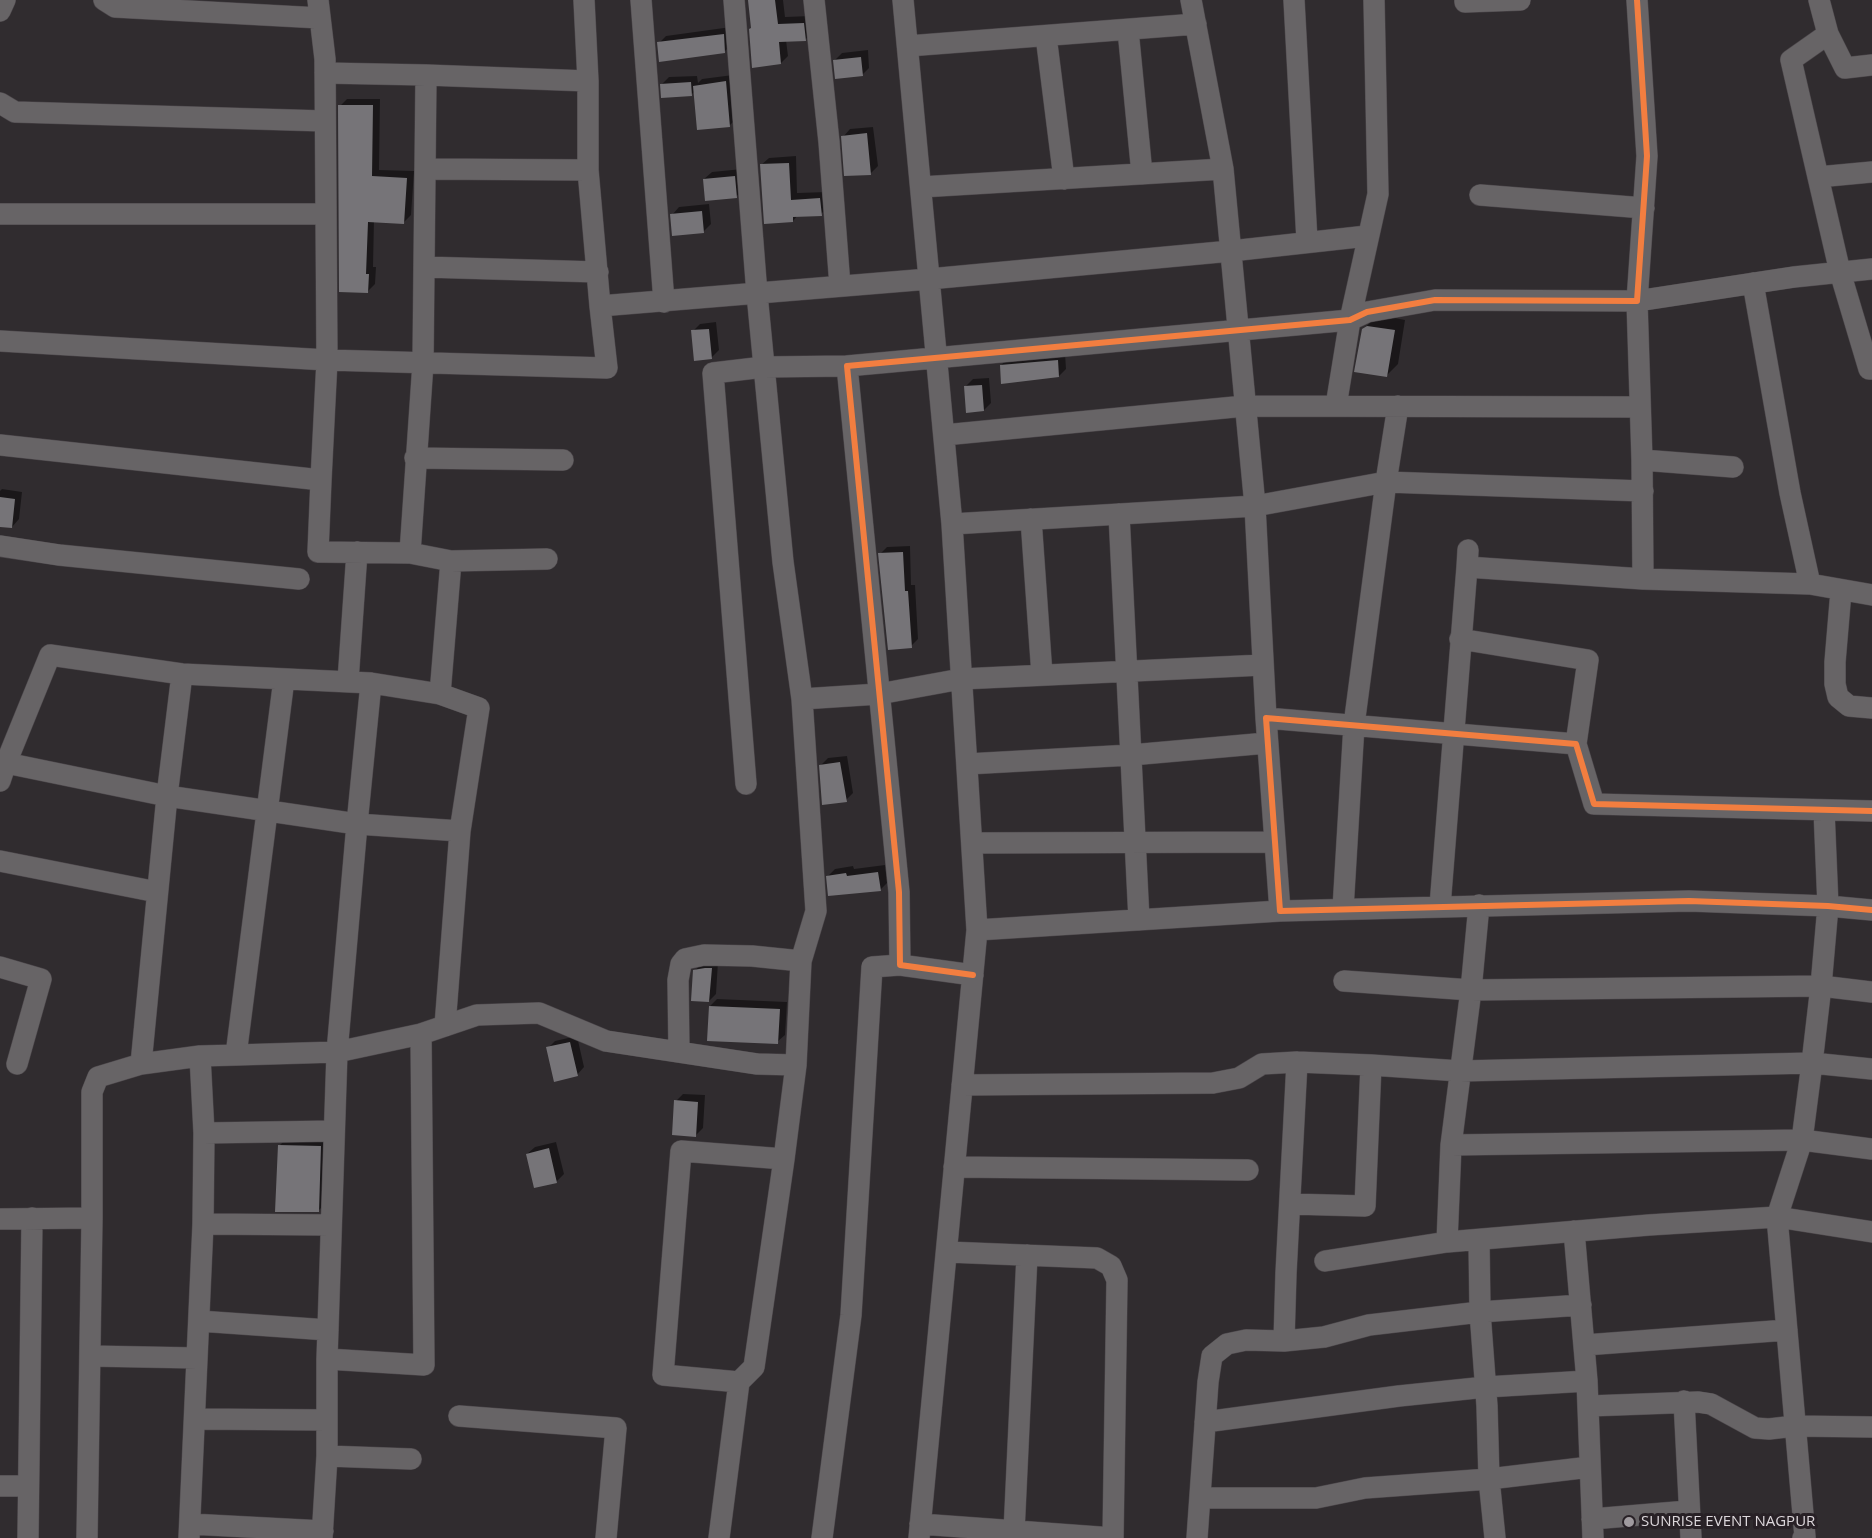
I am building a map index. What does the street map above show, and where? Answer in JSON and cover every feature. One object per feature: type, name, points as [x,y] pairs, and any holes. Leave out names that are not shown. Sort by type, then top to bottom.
[{"type":"street","points":[[0,11],[5,0]]},
{"type":"street","points":[[104,0],[115,7],[319,9],[325,73],[327,360],[318,552],[410,553],[451,561],[547,559]]},
{"type":"street","points":[[0,341],[327,360],[607,368],[588,170],[588,81],[584,0]]},
{"type":"street","points":[[641,0],[664,302]]},
{"type":"street","points":[[719,1538],[739,1382],[754,1367],[796,1065],[801,961],[816,911],[802,699],[783,562],[757,294],[735,0]]},
{"type":"street","points":[[814,0],[829,142],[840,286]]},
{"type":"street","points":[[903,0],[952,524],[977,930],[954,1167],[946,1252],[920,1531],[1014,1532],[1113,1538],[1117,1280],[1111,1266],[1097,1258],[946,1252]]},
{"type":"street","points":[[1191,0],[1223,169],[1255,506],[1267,742],[1280,911]]},
{"type":"street","points":[[1294,0],[1307,241]]},
{"type":"street","points":[[1336,406],[1350,320],[1377,194],[1374,0]]},
{"type":"street","points":[[1465,0],[1520,0]]},
{"type":"street","points":[[1637,0],[1647,156],[1637,301],[1643,491],[1643,579]]},
{"type":"street","points":[[1819,0],[1828,34],[1845,68],[1872,65]]},
{"type":"street","points":[[908,46],[1196,24]]},
{"type":"street","points":[[1128,30],[1142,174]]},
{"type":"street","points":[[1828,34],[1791,60],[1840,272],[1869,369],[1872,369]]},
{"type":"street","points":[[1046,36],[1064,179]]},
{"type":"street","points":[[325,73],[588,81]]},
{"type":"street","points":[[410,553],[423,363],[426,75]]},
{"type":"street","points":[[0,103],[15,112],[325,121]]},
{"type":"street","points":[[426,168],[588,170]]},
{"type":"street","points":[[921,187],[1223,169]]},
{"type":"street","points":[[1818,177],[1872,172]]},
{"type":"street","points":[[1480,195],[1644,208]]},
{"type":"street","points":[[0,214],[326,214]]},
{"type":"street","points":[[600,306],[929,279],[1367,236]]},
{"type":"street","points":[[424,267],[598,272]]},
{"type":"street","points":[[746,784],[713,373],[764,367],[847,366],[1238,332],[1350,320],[1367,312],[1435,300],[1637,301],[1753,283],[1872,269]]},
{"type":"street","points":[[1753,283],[1790,493],[1810,584]]},
{"type":"street","points":[[847,366],[899,892],[900,965]]},
{"type":"street","points":[[944,435],[1245,406],[1640,407]]},
{"type":"street","points":[[1343,909],[1354,726],[1398,406]]},
{"type":"street","points":[[0,446],[321,480]]},
{"type":"street","points":[[415,458],[563,460]]},
{"type":"street","points":[[1642,460],[1733,468]]},
{"type":"street","points":[[952,524],[1255,506],[1386,482],[1643,491]]},
{"type":"street","points":[[1119,514],[1139,920]]},
{"type":"street","points":[[1031,519],[1042,675]]},
{"type":"street","points":[[0,546],[59,555],[299,579]]},
{"type":"street","points":[[348,681],[357,552]]},
{"type":"street","points":[[1440,906],[1467,559],[1643,579],[1810,584],[1872,595]]},
{"type":"street","points":[[440,694],[451,561]]},
{"type":"street","points":[[1841,591],[1835,662],[1835,684],[1838,697],[1850,706],[1872,708]]},
{"type":"street","points":[[1460,639],[1588,660],[1576,744],[1594,804],[1872,811]]},
{"type":"street","points":[[446,1026],[460,831],[479,708],[440,694],[371,683],[182,674],[50,655],[2,768],[166,796],[357,824],[460,831]]},
{"type":"street","points":[[802,699],[879,694],[961,679],[1263,665]]},
{"type":"street","points":[[141,1064],[166,796],[182,674]]},
{"type":"street","points":[[236,1055],[284,679]]},
{"type":"street","points":[[200,1056],[204,1133],[203,1224],[190,1531],[323,1534],[337,1052],[371,683]]},
{"type":"street","points":[[1266,718],[1576,744]]},
{"type":"street","points":[[967,764],[1131,755],[1267,742]]},
{"type":"street","points":[[1803,1538],[1805,1538],[1777,1217],[1802,1140],[1821,986],[1828,906],[1824,810]]},
{"type":"street","points":[[972,843],[1275,843]]},
{"type":"street","points":[[0,861],[157,892]]},
{"type":"street","points":[[977,930],[1280,911],[1479,905],[1689,901],[1828,906],[1872,910]]},
{"type":"street","points":[[1447,1242],[1451,1145],[1471,990],[1479,905]]},
{"type":"street","points":[[679,1052],[678,980],[681,964],[685,959],[704,955],[752,956],[801,961]]},
{"type":"street","points":[[822,1538],[851,1315],[872,967],[900,965],[973,975]]},
{"type":"street","points":[[0,967],[41,979],[17,1064]]},
{"type":"street","points":[[1344,981],[1471,990],[1821,986],[1872,992]]},
{"type":"street","points":[[87,1538],[92,1092],[98,1077],[141,1064],[200,1056],[337,1052],[421,1034],[477,1015],[538,1013],[606,1041],[757,1064],[796,1065]]},
{"type":"street","points":[[327,1359],[424,1365],[421,1034]]},
{"type":"street","points":[[962,1085],[1213,1083],[1239,1078],[1262,1064],[1297,1062],[1460,1071],[1812,1063],[1872,1069]]},
{"type":"street","points":[[1284,1341],[1297,1062]]},
{"type":"street","points":[[1290,1204],[1365,1206],[1371,1065]]},
{"type":"street","points":[[204,1133],[334,1131]]},
{"type":"street","points":[[1451,1145],[1802,1140],[1872,1149]]},
{"type":"street","points":[[739,1382],[663,1375],[681,1151],[784,1159]]},
{"type":"street","points":[[954,1167],[1248,1170]]},
{"type":"street","points":[[1325,1261],[1447,1242],[1777,1217],[1872,1232]]},
{"type":"street","points":[[28,1538],[32,1218]]},
{"type":"street","points":[[0,1219],[92,1218]]},
{"type":"street","points":[[203,1224],[331,1225]]},
{"type":"street","points":[[1574,1231],[1589,1406],[1593,1529],[1689,1511]]},
{"type":"street","points":[[1479,1240],[1480,1312],[1489,1479],[1495,1538]]},
{"type":"street","points":[[1014,1532],[1027,1255]]},
{"type":"street","points":[[1197,1538],[1212,1356],[1227,1344],[1246,1340],[1284,1341],[1324,1337],[1369,1325],[1480,1312],[1581,1305]]},
{"type":"street","points":[[199,1321],[328,1330]]},
{"type":"street","points":[[1585,1345],[1787,1330]]},
{"type":"street","points":[[90,1356],[197,1358]]},
{"type":"street","points":[[1205,1422],[1399,1396],[1485,1387],[1587,1381]]},
{"type":"street","points":[[1684,1401],[1691,1538]]},
{"type":"street","points":[[1589,1406],[1684,1401],[1711,1404],[1755,1428],[1872,1427]]},
{"type":"street","points":[[459,1416],[616,1428],[606,1538]]},
{"type":"street","points":[[195,1419],[327,1420]]},
{"type":"street","points":[[327,1456],[411,1459]]},
{"type":"street","points":[[1200,1498],[1316,1498],[1365,1488],[1489,1479],[1590,1467]]},
{"type":"street","points":[[0,1486],[27,1485]]},
{"type":"building","points":[[748,0],[775,0],[778,24],[804,23],[806,41],[779,42],[781,64],[752,68]]},
{"type":"building","points":[[724,34],[725,53],[659,62],[657,42]]},
{"type":"building","points":[[861,57],[863,76],[835,79],[833,60]]},
{"type":"building","points":[[726,81],[730,127],[697,130],[693,86]]},
{"type":"building","points":[[691,82],[692,96],[661,98],[660,84]]},
{"type":"building","points":[[338,105],[373,105],[372,176],[407,178],[404,224],[368,222],[366,274],[369,274],[368,293],[339,292]]},
{"type":"building","points":[[867,133],[871,175],[844,176],[841,136]]},
{"type":"building","points":[[789,163],[791,200],[820,198],[822,216],[793,217],[793,222],[764,224],[760,164]]},
{"type":"building","points":[[735,176],[737,198],[705,201],[703,179]]},
{"type":"building","points":[[702,211],[704,233],[672,236],[670,214]]},
{"type":"building","points":[[1367,326],[1395,330],[1387,377],[1354,372],[1362,329]]},
{"type":"building","points":[[709,329],[712,359],[694,361],[691,330]]},
{"type":"building","points":[[1058,360],[1059,377],[1001,384],[1000,365]]},
{"type":"building","points":[[982,385],[984,411],[966,413],[964,386]]},
{"type":"building","points":[[0,497],[15,499],[12,528],[0,527]]},
{"type":"building","points":[[903,552],[912,648],[888,650],[878,553]]},
{"type":"building","points":[[840,762],[847,802],[822,805],[819,765]]},
{"type":"building","points":[[878,872],[881,891],[828,896],[826,876]]},
{"type":"building","points":[[712,968],[709,1002],[691,1001],[693,970]]},
{"type":"building","points":[[709,1006],[780,1009],[778,1044],[707,1041]]},
{"type":"building","points":[[570,1042],[578,1076],[554,1082],[546,1047]]},
{"type":"building","points":[[674,1100],[698,1102],[696,1137],[672,1135]]},
{"type":"building","points":[[278,1145],[321,1146],[319,1212],[275,1212]]},
{"type":"building","points":[[549,1148],[557,1183],[534,1188],[526,1154]]},
{"type":"cycle path","points":[[973,975],[900,965],[899,892],[847,366],[1350,320],[1367,312],[1435,300],[1637,301],[1647,156],[1637,0]]},
{"type":"cycle path","points":[[1872,811],[1594,804],[1576,744],[1266,718],[1280,911],[1689,901],[1828,906],[1872,910]]},
{"type":"place","name":"SUNRISE EVENT NAGPUR","points":[[1629,1522]]}]
